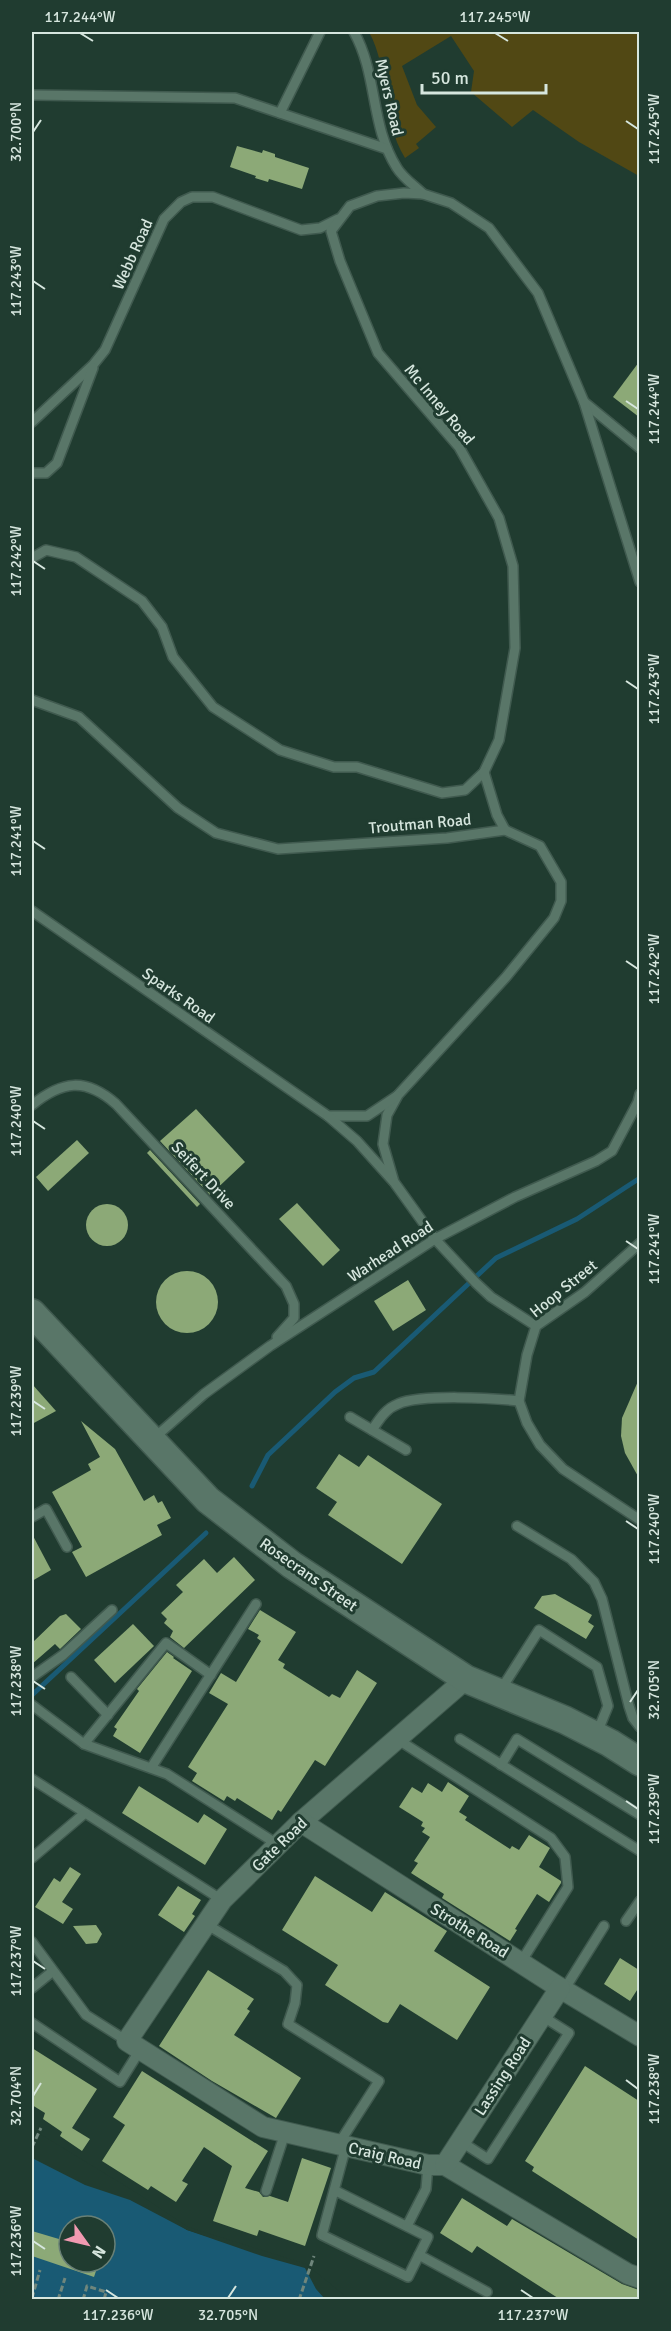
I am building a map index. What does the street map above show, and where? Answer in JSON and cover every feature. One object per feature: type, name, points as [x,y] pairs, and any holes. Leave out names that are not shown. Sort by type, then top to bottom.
[{"type":"street","name":"Rosecrans Street","points":[[32,1313],[208,1500],[292,1565],[466,1678],[500,1691],[596,1736],[639,1762]]},
{"type":"street","name":"Gate Road","points":[[134,2046],[222,1900],[301,1822],[466,1678]]},
{"type":"street","name":"Strothe Road","points":[[301,1822],[639,2036]]},
{"type":"street","name":"Lassing Road","points":[[436,2165],[460,2141],[562,1989]]},
{"type":"street","name":"Craig Road","points":[[134,2046],[263,2127],[436,2165],[628,2274],[639,2278]]},
{"type":"lane","points":[[280,113],[320,32]]},
{"type":"lane","name":"Myers Road","points":[[354,32],[368,64],[379,129],[387,149],[398,169],[423,194]]},
{"type":"lane","points":[[32,95],[236,98],[387,149]]},
{"type":"lane","points":[[338,219],[350,206],[377,196],[423,194],[451,203],[489,228],[538,293],[584,402],[639,582]]},
{"type":"lane","name":"Webb Road","points":[[32,423],[93,365],[105,350],[164,219],[181,202],[192,197],[213,197],[301,230],[320,228],[338,219]]},
{"type":"lane","name":"Mc Inney Road","points":[[32,546],[76,557],[142,601],[162,627],[173,657],[213,707],[280,750],[334,767],[357,767],[442,793],[465,790],[484,772],[499,740],[515,648],[513,566],[499,518],[459,447],[378,353],[331,231],[338,219]]},
{"type":"lane","points":[[32,473],[46,472],[57,463],[93,365]]},
{"type":"lane","points":[[584,402],[639,448]]},
{"type":"lane","points":[[32,558],[46,550]]},
{"type":"lane","name":"Troutman Road","points":[[32,700],[79,717],[178,808],[216,833],[278,849],[447,838],[506,830]]},
{"type":"lane","points":[[328,1116],[367,1116],[398,1095],[506,977],[554,918],[561,901],[561,882],[540,846],[506,830],[497,815],[484,772]]},
{"type":"lane","name":"Sparks Road","points":[[32,911],[328,1116]]},
{"type":"lane","name":"Seifert Drive","points":[[32,1106],[47,1093],[74,1084],[102,1092],[116,1104],[286,1286],[294,1304],[294,1318],[270,1346]]},
{"type":"lane","name":"Warhead Road","points":[[151,1441],[204,1394],[270,1346],[435,1239],[515,1197],[596,1161],[612,1151],[638,1102],[639,1094]]},
{"type":"lane","points":[[394,1182],[383,1144],[387,1115],[398,1095]]},
{"type":"lane","points":[[328,1116],[357,1141],[394,1182],[435,1239],[473,1280],[491,1297],[536,1326]]},
{"type":"lane","name":"Hoop Street","points":[[519,1401],[527,1355],[536,1326],[585,1292],[637,1249]]},
{"type":"lane","points":[[372,1430],[386,1410],[399,1403],[419,1400],[491,1398],[519,1401],[527,1423],[540,1445],[563,1469],[639,1520]]},
{"type":"lane","points":[[350,1417],[406,1450]]},
{"type":"lane","points":[[32,1517],[46,1509],[67,1547]]},
{"type":"lane","points":[[517,1526],[571,1559],[594,1582],[602,1599],[629,1706],[639,1727]]},
{"type":"lane","points":[[151,1768],[256,1604]]},
{"type":"lane","points":[[32,1677],[63,1655],[112,1610]]},
{"type":"lane","points":[[500,1691],[539,1630],[597,1667],[608,1706],[596,1736]]},
{"type":"lane","points":[[84,1744],[166,1643],[211,1675]]},
{"type":"lane","points":[[72,1677],[108,1715]]},
{"type":"lane","points":[[32,1705],[84,1744],[167,1774],[277,1844]]},
{"type":"lane","points":[[501,1765],[517,1738],[639,1815]]},
{"type":"lane","points":[[397,1739],[551,1838],[566,1857],[568,1887],[521,1962]]},
{"type":"lane","points":[[460,1739],[639,1851]]},
{"type":"lane","points":[[32,1779],[222,1900]]},
{"type":"lane","points":[[32,1858],[85,1813]]},
{"type":"lane","points":[[626,1921],[639,1903]]},
{"type":"lane","points":[[206,1924],[285,1971],[297,1985],[295,2003],[288,2024],[379,2081],[342,2145],[334,2190],[321,2235],[408,2277],[428,2237],[334,2190]]},
{"type":"lane","points":[[562,1989],[604,1926]]},
{"type":"lane","points":[[32,1942],[86,2015],[134,2046],[120,2082],[32,2024]]},
{"type":"lane","points":[[32,1988],[52,1971]]},
{"type":"lane","points":[[460,2141],[488,2159],[495,2149],[569,2033],[542,2016]]},
{"type":"lane","points":[[266,2191],[285,2133]]},
{"type":"lane","points":[[407,2226],[436,2165]]},
{"type":"lane","points":[[418,2255],[487,2292]]},
{"type":"path","points":[[32,2147],[41,2128]]},
{"type":"path","points":[[299,2300],[314,2256]]},
{"type":"path","points":[[32,2298],[40,2270]]},
{"type":"path","points":[[58,2300],[65,2278]]},
{"type":"path","points":[[83,2300],[87,2286],[106,2292],[104,2300]]},
{"type":"shaded area","points":[[369,32],[639,32],[639,176],[579,142],[533,110],[512,127],[471,92],[474,71],[451,36],[402,66],[417,105],[436,127],[416,144],[419,148],[405,158],[392,127],[380,62]]},
{"type":"water","points":[[32,2132],[187,2230],[305,2267],[347,2299],[32,2299]]},
{"type":"pier","points":[[32,2129],[188,2227],[306,2264],[350,2300],[325,2299],[316,2289],[305,2268],[187,2230],[130,2200],[85,2185],[32,2158]]},
{"type":"building","points":[[237,146],[262,153],[263,150],[275,154],[275,157],[309,168],[302,189],[269,179],[268,182],[230,167]]},
{"type":"building","points":[[639,362],[639,417],[613,397]]},
{"type":"building","points":[[196,1109],[245,1162],[210,1195],[160,1141]]},
{"type":"building","points":[[77,1140],[89,1153],[48,1191],[36,1177]]},
{"type":"building","points":[[150,1150],[200,1204],[197,1207],[147,1153]]},
{"type":"building","points":[[297,1203],[340,1250],[323,1266],[279,1219]]},
{"type":"building","points":[[107,1204],[122,1210],[128,1225],[122,1240],[107,1246],[92,1240],[86,1225],[92,1210]]},
{"type":"building","points":[[187,1271],[209,1280],[218,1302],[209,1324],[187,1333],[165,1324],[156,1302],[165,1280]]},
{"type":"building","points":[[408,1280],[426,1310],[393,1331],[374,1301]]},
{"type":"building","points":[[639,1379],[639,1478],[625,1453],[621,1436],[622,1418]]},
{"type":"building","points":[[32,1384],[56,1411],[32,1424]]},
{"type":"building","points":[[81,1421],[115,1449],[144,1501],[154,1495],[158,1503],[162,1501],[171,1518],[157,1525],[162,1535],[86,1577],[72,1552],[82,1547],[52,1492],[91,1470],[88,1464],[100,1457]]},
{"type":"building","points":[[339,1454],[359,1467],[368,1455],[442,1504],[402,1564],[328,1515],[337,1502],[316,1488]]},
{"type":"building","points":[[32,1534],[51,1570],[32,1581]]},
{"type":"building","points":[[234,1557],[255,1580],[184,1648],[170,1637],[173,1631],[164,1623],[167,1619],[161,1613],[183,1592],[176,1585],[204,1559],[217,1573]]},
{"type":"building","points":[[555,1594],[592,1615],[588,1622],[594,1626],[586,1639],[534,1608],[542,1596]]},
{"type":"building","points":[[260,1610],[296,1632],[278,1660],[285,1664],[283,1668],[329,1697],[332,1694],[340,1698],[357,1670],[377,1683],[325,1766],[315,1760],[281,1812],[278,1810],[272,1820],[237,1798],[235,1801],[227,1796],[224,1801],[192,1781],[197,1773],[188,1767],[228,1704],[209,1693],[221,1673],[236,1682],[261,1641],[257,1638],[259,1635],[248,1629]]},
{"type":"building","points":[[66,1614],[81,1629],[60,1649],[55,1644],[32,1664],[32,1643],[60,1616]]},
{"type":"building","points":[[133,1624],[154,1646],[115,1683],[94,1660]]},
{"type":"building","points":[[167,1652],[192,1671],[140,1753],[113,1736],[117,1729],[114,1727],[139,1691],[137,1689]]},
{"type":"building","points":[[448,1782],[469,1796],[459,1812],[467,1817],[465,1820],[510,1849],[512,1846],[519,1850],[529,1835],[550,1848],[539,1867],[561,1883],[549,1902],[537,1894],[510,1941],[442,1898],[444,1894],[411,1873],[418,1863],[414,1861],[430,1837],[422,1832],[425,1828],[421,1826],[423,1822],[399,1807],[412,1787],[422,1793],[428,1783],[442,1792]]},
{"type":"building","points":[[139,1786],[198,1823],[204,1814],[227,1829],[205,1865],[122,1813]]},
{"type":"building","points":[[70,1867],[81,1874],[62,1902],[73,1909],[63,1924],[35,1907],[54,1878],[60,1882]]},
{"type":"building","points":[[315,1876],[372,1912],[385,1892],[447,1931],[434,1951],[490,1987],[457,2040],[400,2004],[388,2023],[383,2022],[325,1985],[338,1965],[282,1930]]},
{"type":"building","points":[[178,1886],[201,1900],[192,1914],[195,1916],[184,1932],[158,1915]]},
{"type":"building","points":[[96,1925],[102,1934],[97,1943],[86,1944],[73,1926]]},
{"type":"building","points":[[620,1958],[639,1970],[639,1987],[630,2001],[604,1984]]},
{"type":"building","points":[[208,1970],[254,1999],[247,2009],[250,2011],[234,2035],[301,2078],[276,2118],[212,2081],[159,2046]]},
{"type":"building","points":[[32,2048],[97,2089],[72,2128],[90,2139],[82,2151],[60,2136],[62,2132],[43,2119],[45,2113],[32,2105]]},
{"type":"building","points":[[585,2066],[639,2101],[639,2240],[532,2171],[534,2167],[525,2161]]},
{"type":"building","points":[[142,2071],[268,2151],[245,2188],[259,2192],[263,2197],[270,2196],[288,2202],[302,2158],[331,2168],[305,2246],[259,2230],[257,2236],[213,2221],[232,2166],[204,2147],[182,2181],[188,2184],[176,2202],[151,2186],[148,2190],[102,2161],[125,2125],[113,2117]]},
{"type":"building","points":[[462,2198],[507,2226],[512,2219],[622,2284],[639,2290],[639,2300],[561,2300],[477,2246],[472,2253],[440,2233]]},
{"type":"building","points":[[32,2231],[57,2238],[57,2264],[32,2256]]},
{"type":"waterway","points":[[252,1486],[268,1455],[335,1392],[354,1378],[374,1372],[496,1258],[577,1219],[640,1178]]},
{"type":"waterway","points":[[32,1695],[206,1533]]}]
